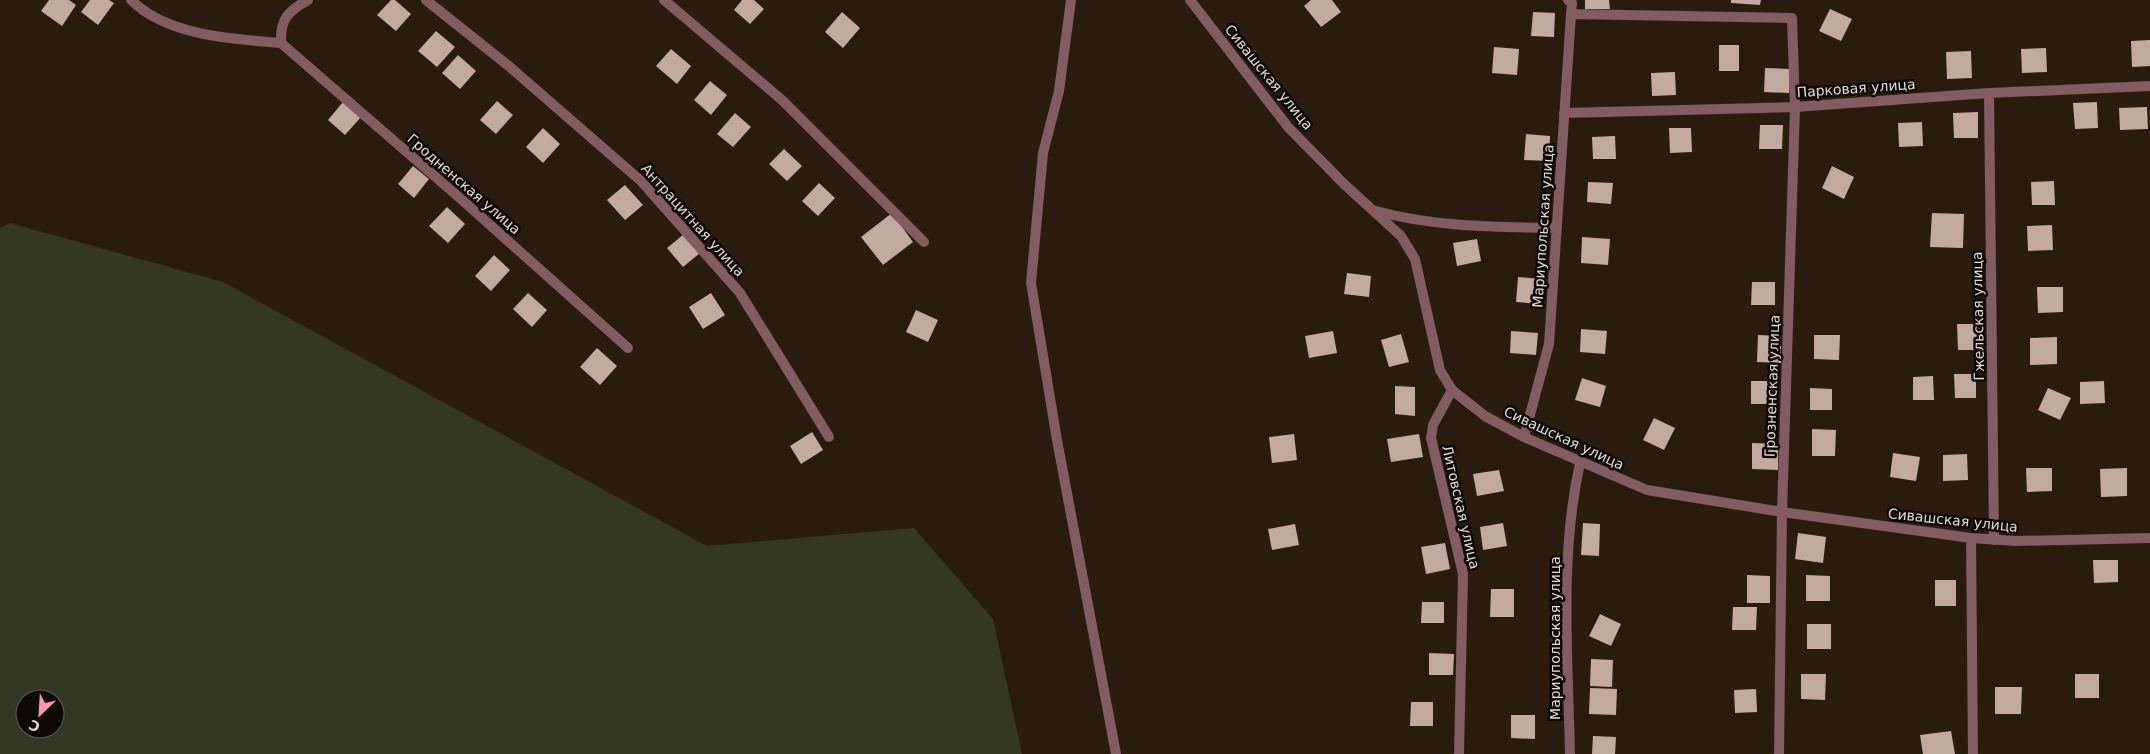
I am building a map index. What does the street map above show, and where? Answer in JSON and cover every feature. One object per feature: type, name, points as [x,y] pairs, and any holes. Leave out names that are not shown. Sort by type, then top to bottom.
[{"type":"street","points":[[132,0],[158,19],[186,29],[217,37],[281,44],[280,30],[284,19],[295,8],[308,0]]},
{"type":"street","name":"Антрацитная улица","points":[[426,0],[510,67],[641,181],[740,292],[829,437]]},
{"type":"street","points":[[664,0],[782,100],[924,242]]},
{"type":"street","points":[[1071,0],[1059,91],[1042,153],[1031,283],[1057,440],[1116,754]]},
{"type":"street","name":"Сивашская улица","points":[[1190,0],[1288,127],[1344,184],[1376,211],[1401,236],[1415,260],[1440,370],[1452,390],[1485,416],[1524,438],[1647,490],[1782,512],[1994,540],[2150,538]]},
{"type":"street","points":[[1568,0],[1572,3],[1572,14]]},
{"type":"street","name":"Грозненская улица","points":[[1572,14],[1792,18],[1795,107],[1782,512],[1779,754]]},
{"type":"street","name":"Мариупольская улица","points":[[1524,438],[1549,344],[1572,14]]},
{"type":"street","name":"Гродненская улица","points":[[281,44],[461,199],[628,348]]},
{"type":"street","name":"Парковая улица","points":[[1564,113],[1795,107],[1989,92],[2150,86]]},
{"type":"street","name":"Гжельская улица","points":[[1989,92],[1994,540]]},
{"type":"street","points":[[1376,211],[1404,219],[1502,227],[1557,228]]},
{"type":"street","name":"Литовская улица","points":[[1452,390],[1434,425],[1431,438],[1463,574],[1459,754]]},
{"type":"street","name":"Мариупольская улица","points":[[1570,754],[1567,625],[1569,539],[1572,499],[1580,463]]},
{"type":"street","points":[[1970,538],[1973,754]]},
{"type":"green space","points":[[10,223],[223,282],[707,546],[914,528],[993,619],[1022,754],[0,754],[0,228]]},
{"type":"building","points":[[49,0],[69,0],[76,5],[62,26],[41,11]]},
{"type":"building","points":[[90,0],[109,0],[114,3],[98,25],[81,12]]},
{"type":"building","points":[[391,0],[395,0],[411,14],[396,31],[377,15]]},
{"type":"building","points":[[742,0],[754,0],[764,9],[750,24],[734,10]]},
{"type":"building","points":[[1311,0],[1332,0],[1341,12],[1321,27],[1304,6]]},
{"type":"building","points":[[1585,0],[1609,0],[1610,9],[1585,9]]},
{"type":"building","points":[[1731,0],[1761,0],[1760,5],[1731,3]]},
{"type":"building","points":[[1830,9],[1852,19],[1841,41],[1819,31]]},
{"type":"building","points":[[842,12],[860,28],[843,48],[825,32]]},
{"type":"building","points":[[1533,12],[1555,13],[1554,37],[1531,36]]},
{"type":"building","points":[[436,31],[455,47],[437,67],[418,51]]},
{"type":"building","points":[[2150,40],[2150,66],[2132,67],[2131,41]]},
{"type":"building","points":[[1719,45],[1739,45],[1739,71],[1719,71]]},
{"type":"building","points":[[1494,47],[1519,49],[1517,75],[1492,73]]},
{"type":"building","points":[[2046,48],[2047,72],[2022,73],[2021,49]]},
{"type":"building","points":[[671,49],[691,66],[677,84],[656,66]]},
{"type":"building","points":[[1971,51],[1972,78],[1947,79],[1946,52]]},
{"type":"building","points":[[458,55],[476,71],[460,89],[442,73]]},
{"type":"building","points":[[1765,68],[1790,69],[1789,93],[1764,92]]},
{"type":"building","points":[[1675,72],[1676,95],[1652,96],[1651,73]]},
{"type":"building","points":[[710,81],[727,95],[711,115],[694,100]]},
{"type":"building","points":[[497,101],[513,115],[496,134],[480,120]]},
{"type":"building","points":[[343,102],[361,117],[345,135],[328,120]]},
{"type":"building","points":[[2097,102],[2098,128],[2075,129],[2073,103]]},
{"type":"building","points":[[2147,107],[2148,129],[2120,130],[2119,108]]},
{"type":"building","points":[[1978,112],[1978,138],[1954,138],[1953,113]]},
{"type":"building","points":[[735,113],[751,127],[733,147],[717,134]]},
{"type":"building","points":[[1922,122],[1923,146],[1899,147],[1898,123]]},
{"type":"building","points":[[1760,125],[1783,125],[1782,149],[1759,149]]},
{"type":"building","points":[[543,128],[560,144],[543,163],[526,147]]},
{"type":"building","points":[[1669,128],[1691,128],[1692,152],[1670,153]]},
{"type":"building","points":[[1526,134],[1550,136],[1549,161],[1524,160]]},
{"type":"building","points":[[1615,136],[1616,159],[1593,159],[1592,137]]},
{"type":"building","points":[[784,149],[802,166],[787,181],[769,164]]},
{"type":"building","points":[[413,166],[429,179],[414,198],[398,184]]},
{"type":"building","points":[[1832,166],[1854,177],[1844,199],[1822,188]]},
{"type":"building","points":[[2054,181],[2055,205],[2032,205],[2031,182]]},
{"type":"building","points":[[1588,182],[1613,183],[1611,204],[1587,202]]},
{"type":"building","points":[[819,183],[835,198],[818,216],[802,201]]},
{"type":"building","points":[[625,185],[643,205],[625,220],[607,200]]},
{"type":"building","points":[[447,207],[465,224],[448,243],[429,226]]},
{"type":"building","points":[[892,213],[913,242],[883,265],[861,237]]},
{"type":"building","points":[[1932,213],[1964,214],[1963,248],[1930,247]]},
{"type":"building","points":[[2052,225],[2053,250],[2028,251],[2027,226]]},
{"type":"building","points":[[684,234],[700,253],[683,267],[667,248]]},
{"type":"building","points":[[1582,237],[1610,239],[1608,265],[1581,263]]},
{"type":"building","points":[[1477,239],[1481,261],[1457,266],[1453,243]]},
{"type":"building","points":[[494,255],[510,270],[491,291],[475,276]]},
{"type":"building","points":[[1347,273],[1371,276],[1369,297],[1344,294]]},
{"type":"building","points":[[1518,277],[1541,279],[1539,304],[1516,302]]},
{"type":"building","points":[[1752,282],[1775,282],[1775,305],[1751,305]]},
{"type":"building","points":[[2037,287],[2063,287],[2063,312],[2038,313]]},
{"type":"building","points":[[528,293],[547,310],[532,327],[513,309]]},
{"type":"building","points":[[711,293],[725,315],[703,329],[689,307]]},
{"type":"building","points":[[916,310],[938,320],[928,342],[906,332]]},
{"type":"building","points":[[1957,324],[1982,324],[1982,350],[1958,350]]},
{"type":"building","points":[[1581,329],[1607,331],[1605,354],[1580,352]]},
{"type":"building","points":[[1333,331],[1337,353],[1309,358],[1305,336]]},
{"type":"building","points":[[1511,331],[1538,333],[1536,355],[1510,353]]},
{"type":"building","points":[[1401,334],[1409,362],[1389,367],[1381,340]]},
{"type":"building","points":[[1758,335],[1781,336],[1781,363],[1757,362]]},
{"type":"building","points":[[1814,335],[1840,335],[1839,360],[1814,359]]},
{"type":"building","points":[[2057,337],[2057,364],[2030,365],[2030,338]]},
{"type":"building","points":[[597,348],[617,366],[600,385],[580,367]]},
{"type":"building","points":[[1954,374],[1976,374],[1976,398],[1955,398]]},
{"type":"building","points":[[1933,376],[1934,400],[1913,400],[1913,377]]},
{"type":"building","points":[[1582,378],[1606,386],[1600,407],[1575,400]]},
{"type":"building","points":[[1751,381],[1777,381],[1776,404],[1751,404]]},
{"type":"building","points":[[2104,381],[2105,403],[2080,404],[2080,382]]},
{"type":"building","points":[[1395,386],[1415,387],[1415,416],[1395,414]]},
{"type":"building","points":[[1810,388],[1832,389],[1832,410],[1810,410]]},
{"type":"building","points":[[2048,388],[2071,398],[2060,420],[2038,410]]},
{"type":"building","points":[[1654,418],[1675,428],[1664,450],[1643,440]]},
{"type":"building","points":[[1812,429],[1836,430],[1835,456],[1812,456]]},
{"type":"building","points":[[812,432],[823,450],[801,464],[790,446]]},
{"type":"building","points":[[1294,434],[1297,460],[1272,463],[1269,437]]},
{"type":"building","points":[[1419,434],[1423,457],[1391,462],[1387,439]]},
{"type":"building","points":[[1752,443],[1778,444],[1778,470],[1752,469]]},
{"type":"building","points":[[1893,453],[1920,457],[1916,481],[1890,477]]},
{"type":"building","points":[[1967,454],[1968,480],[1943,481],[1943,455]]},
{"type":"building","points":[[2026,468],[2052,468],[2052,491],[2027,492]]},
{"type":"building","points":[[2127,468],[2127,496],[2101,497],[2100,469]]},
{"type":"building","points":[[1499,470],[1504,491],[1477,496],[1473,474]]},
{"type":"building","points":[[1503,523],[1507,546],[1483,550],[1480,527]]},
{"type":"building","points":[[1583,523],[1600,524],[1599,556],[1581,555]]},
{"type":"building","points":[[1295,524],[1299,545],[1272,550],[1268,529]]},
{"type":"building","points":[[1798,533],[1826,537],[1823,563],[1795,559]]},
{"type":"building","points":[[1445,543],[1450,569],[1426,574],[1421,547]]},
{"type":"building","points":[[2093,560],[2118,560],[2118,582],[2094,583]]},
{"type":"building","points":[[1747,575],[1770,576],[1770,603],[1747,603]]},
{"type":"building","points":[[1806,575],[1830,576],[1830,601],[1806,601]]},
{"type":"building","points":[[1935,580],[1956,580],[1956,606],[1935,606]]},
{"type":"building","points":[[1491,589],[1514,589],[1514,617],[1490,617]]},
{"type":"building","points":[[1422,602],[1444,602],[1444,623],[1421,623]]},
{"type":"building","points":[[1733,607],[1757,607],[1756,630],[1732,630]]},
{"type":"building","points":[[1600,614],[1621,624],[1611,646],[1589,636]]},
{"type":"building","points":[[1807,624],[1831,624],[1831,649],[1807,649]]},
{"type":"building","points":[[1429,653],[1454,654],[1453,675],[1429,675]]},
{"type":"building","points":[[1591,659],[1613,660],[1612,687],[1590,686]]},
{"type":"building","points":[[1801,674],[1826,674],[1825,700],[1801,699]]},
{"type":"building","points":[[2075,674],[2099,674],[2099,698],[2075,698]]},
{"type":"building","points":[[1995,687],[2022,687],[2021,714],[1995,714]]},
{"type":"building","points":[[1590,688],[1617,689],[1616,715],[1589,714]]},
{"type":"building","points":[[1756,689],[1757,712],[1735,713],[1734,690]]},
{"type":"building","points":[[1411,702],[1433,702],[1433,726],[1410,726]]},
{"type":"building","points":[[1511,715],[1535,715],[1535,739],[1511,738]]},
{"type":"building","points":[[1951,731],[1955,754],[1923,754],[1920,735]]},
{"type":"building","points":[[1593,736],[1616,737],[1615,754],[1592,754]]}]
